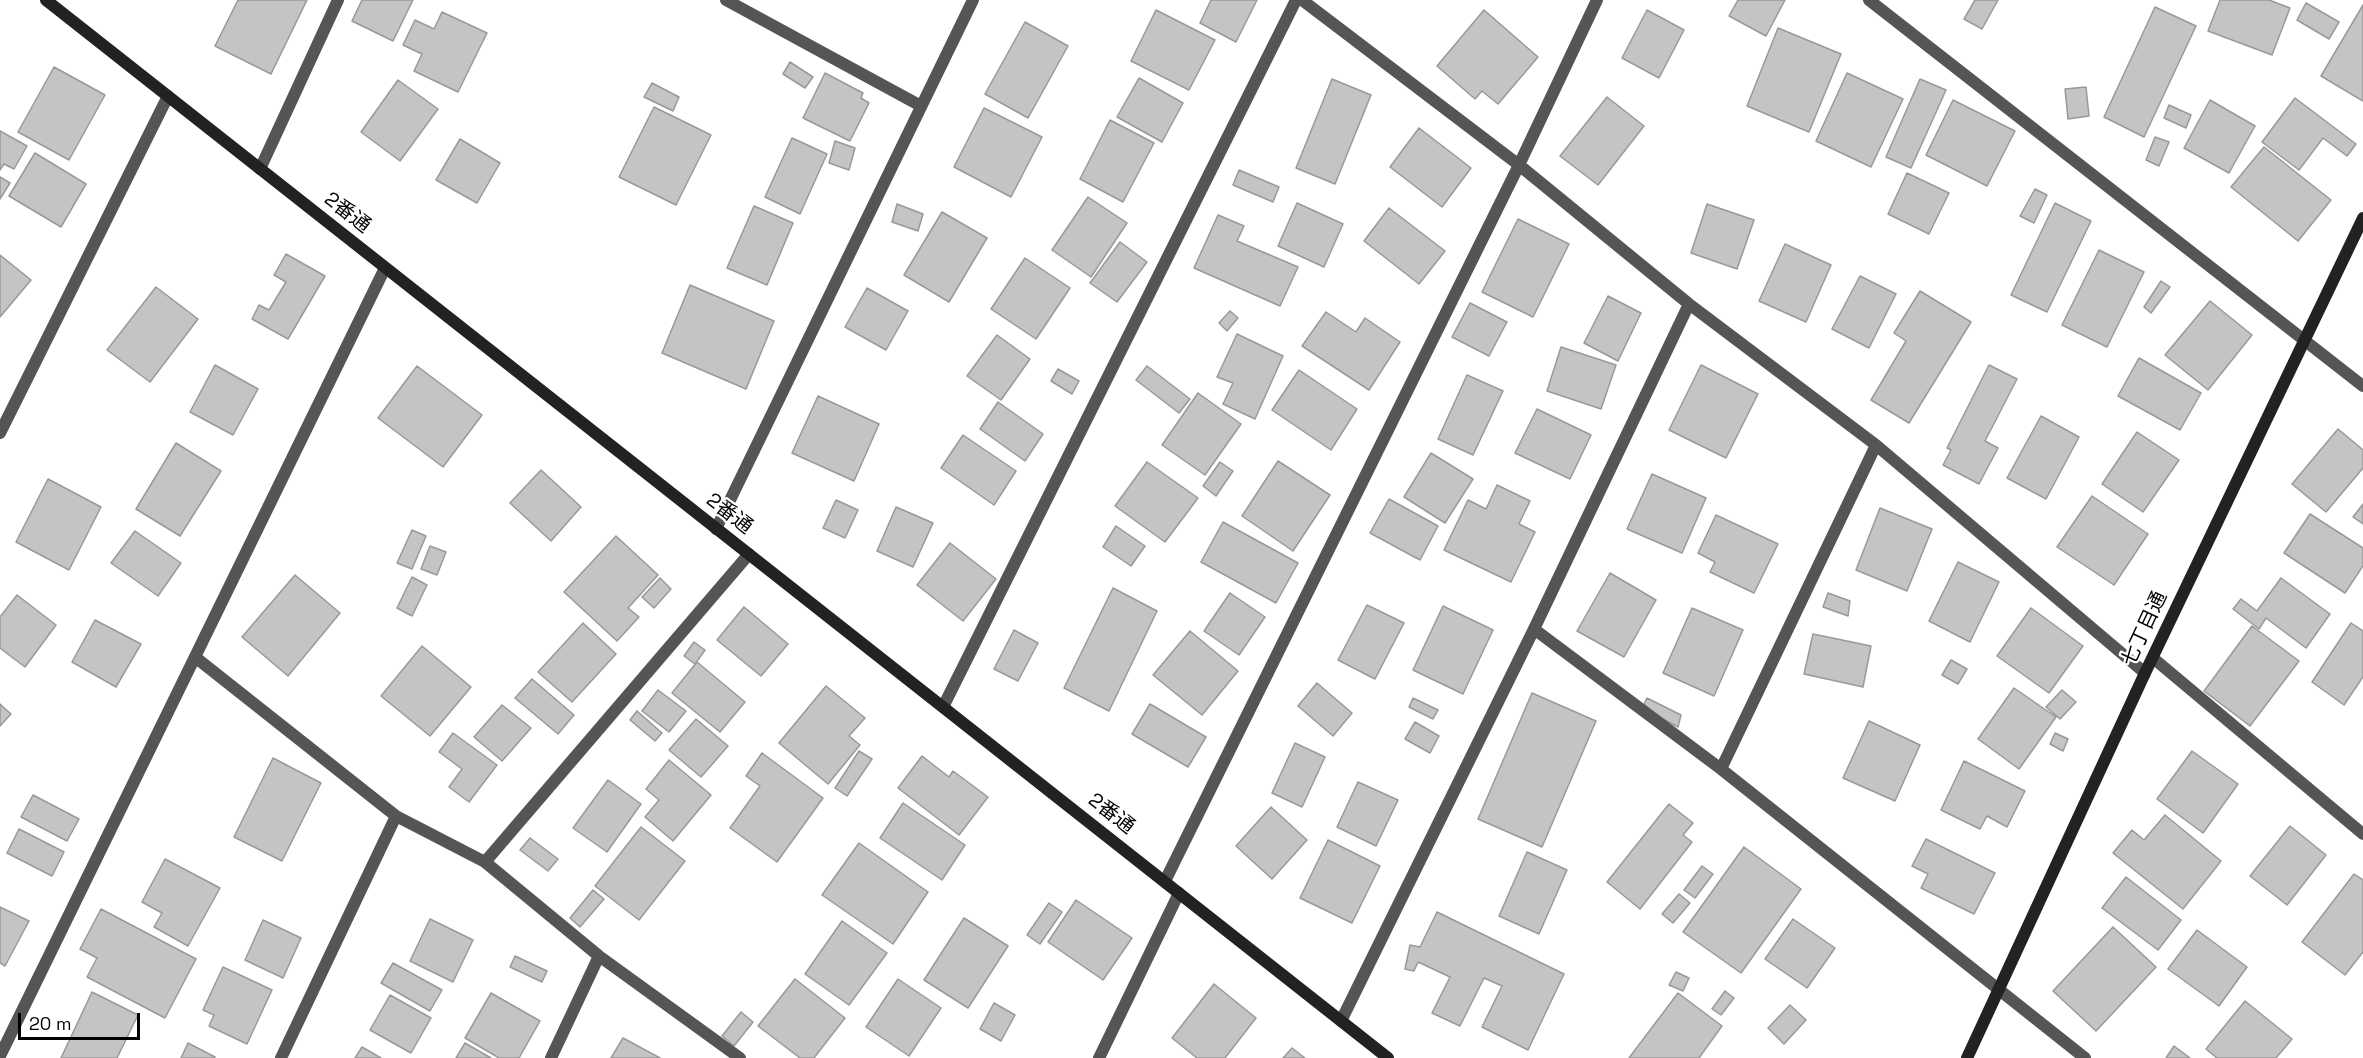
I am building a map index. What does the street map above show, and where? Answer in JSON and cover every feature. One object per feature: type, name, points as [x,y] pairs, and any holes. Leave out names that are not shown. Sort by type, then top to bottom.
[{"type":"street","name":"2番通","points":[[46,0],[1388,1058]]},
{"type":"street","points":[[260,169],[339,0]]},
{"type":"street","points":[[726,0],[921,106]]},
{"type":"street","points":[[716,528],[973,0]]},
{"type":"street","points":[[943,707],[1296,0]]},
{"type":"street","points":[[1302,0],[1519,165],[1689,304],[1876,445],[2145,674]]},
{"type":"street","points":[[1165,881],[1519,165],[1597,0]]},
{"type":"street","points":[[1869,0],[2363,386]]},
{"type":"street","points":[[0,433],[168,96]]},
{"type":"street","name":"七丁目通","points":[[1967,1058],[2145,674],[2363,218]]},
{"type":"street","points":[[0,1056],[385,268]]},
{"type":"street","points":[[1341,1021],[1534,629],[1689,304]]},
{"type":"street","points":[[1721,769],[1876,445]]},
{"type":"street","points":[[485,862],[748,554]]},
{"type":"street","points":[[1534,629],[1721,769],[2085,1058]]},
{"type":"street","points":[[195,657],[396,816],[485,862],[599,956],[740,1058]]},
{"type":"street","points":[[2153,658],[2363,834]]},
{"type":"street","points":[[281,1058],[396,816]]},
{"type":"street","points":[[1099,1058],[1179,893]]},
{"type":"street","points":[[551,1058],[599,956]]},
{"type":"building","points":[[238,0],[307,0],[271,74],[215,46]]},
{"type":"building","points":[[362,0],[413,0],[393,41],[352,21]]},
{"type":"building","points":[[1211,0],[1257,0],[1236,42],[1200,23]]},
{"type":"building","points":[[1738,0],[1785,0],[1766,36],[1729,16]]},
{"type":"building","points":[[1975,0],[1998,0],[1982,29],[1964,19]]},
{"type":"building","points":[[2220,0],[2269,0],[2290,8],[2272,55],[2208,31]]},
{"type":"building","points":[[2306,3],[2339,22],[2329,39],[2297,20]]},
{"type":"building","points":[[2363,5],[2363,101],[2321,76]]},
{"type":"building","points":[[2155,7],[2196,26],[2144,137],[2104,117]]},
{"type":"building","points":[[1156,10],[1215,40],[1189,90],[1131,61]]},
{"type":"building","points":[[1484,10],[1538,57],[1498,104],[1482,91],[1475,99],[1437,66]]},
{"type":"building","points":[[1647,10],[1684,30],[1659,78],[1622,58]]},
{"type":"building","points":[[442,12],[487,33],[458,92],[414,71],[422,54],[403,45],[415,20],[434,29]]},
{"type":"building","points":[[1025,22],[1068,46],[1028,118],[985,94]]},
{"type":"building","points":[[1778,28],[1841,54],[1809,132],[1747,106]]},
{"type":"building","points":[[790,62],[813,77],[805,88],[783,74]]},
{"type":"building","points":[[54,67],[105,95],[69,160],[18,132]]},
{"type":"building","points":[[825,73],[863,93],[861,98],[869,103],[850,141],[803,118]]},
{"type":"building","points":[[1847,73],[1903,99],[1871,167],[1816,141]]},
{"type":"building","points":[[1139,78],[1183,103],[1162,142],[1117,117]]},
{"type":"building","points":[[1332,79],[1371,95],[1335,184],[1296,168]]},
{"type":"building","points":[[1920,79],[1946,90],[1911,168],[1886,157]]},
{"type":"building","points":[[398,80],[438,109],[400,161],[361,132]]},
{"type":"building","points":[[652,83],[679,97],[673,111],[644,97]]},
{"type":"building","points":[[2086,87],[2089,116],[2068,119],[2065,89]]},
{"type":"building","points":[[1607,97],[1644,126],[1598,185],[1560,156]]},
{"type":"building","points":[[2295,98],[2356,144],[2347,156],[2323,138],[2299,170],[2262,142]]},
{"type":"building","points":[[1953,100],[2015,131],[1987,186],[1926,155]]},
{"type":"building","points":[[2210,100],[2255,126],[2229,173],[2184,148]]},
{"type":"building","points":[[2169,105],[2191,115],[2186,128],[2164,118]]},
{"type":"building","points":[[654,107],[711,135],[676,205],[619,177]]},
{"type":"building","points":[[984,108],[1042,137],[1011,197],[954,167]]},
{"type":"building","points":[[1110,120],[1154,143],[1123,202],[1080,179]]},
{"type":"building","points":[[1419,128],[1471,168],[1442,207],[1390,167]]},
{"type":"building","points":[[0,131],[27,146],[14,169],[4,164],[0,170]]},
{"type":"building","points":[[2155,137],[2169,142],[2159,166],[2146,160]]},
{"type":"building","points":[[792,138],[827,154],[800,214],[765,197]]},
{"type":"building","points":[[460,139],[500,163],[477,203],[436,180]]},
{"type":"building","points":[[835,141],[855,148],[849,170],[829,163]]},
{"type":"building","points":[[2264,147],[2331,200],[2298,241],[2231,187]]},
{"type":"building","points":[[35,153],[86,184],[61,227],[9,196]]},
{"type":"building","points":[[1239,170],[1279,187],[1273,202],[1233,185]]},
{"type":"building","points":[[1907,173],[1949,193],[1929,234],[1888,214]]},
{"type":"building","points":[[0,177],[10,183],[0,199]]},
{"type":"building","points":[[2035,189],[2047,195],[2034,223],[2020,216]]},
{"type":"building","points":[[1088,197],[1127,223],[1091,277],[1052,250]]},
{"type":"building","points":[[1297,203],[1343,224],[1324,267],[1278,246]]},
{"type":"building","points":[[2055,203],[2091,221],[2047,312],[2011,295]]},
{"type":"building","points":[[897,204],[923,214],[918,231],[892,222]]},
{"type":"building","points":[[1707,204],[1754,220],[1737,269],[1691,253]]},
{"type":"building","points":[[754,206],[793,223],[767,285],[727,268]]},
{"type":"building","points":[[1389,208],[1445,251],[1419,284],[1364,241]]},
{"type":"building","points":[[942,212],[987,238],[949,302],[904,275]]},
{"type":"building","points":[[1218,215],[1244,226],[1237,241],[1298,267],[1280,306],[1194,268]]},
{"type":"building","points":[[1518,219],[1569,244],[1533,317],[1482,292]]},
{"type":"building","points":[[1120,242],[1147,262],[1117,302],[1090,283]]},
{"type":"building","points":[[1785,244],[1831,265],[1806,322],[1759,301]]},
{"type":"building","points":[[2099,250],[2144,272],[2107,347],[2062,325]]},
{"type":"building","points":[[286,254],[325,276],[288,339],[252,319],[259,305],[269,310],[286,282],[274,275]]},
{"type":"building","points":[[0,255],[31,280],[0,317]]},
{"type":"building","points":[[1025,258],[1070,288],[1036,339],[991,309]]},
{"type":"building","points":[[1860,276],[1896,294],[1869,348],[1832,329]]},
{"type":"building","points":[[2161,281],[2170,287],[2151,313],[2144,307]]},
{"type":"building","points":[[690,285],[774,321],[746,389],[662,353]]},
{"type":"building","points":[[156,287],[198,319],[150,382],[107,350]]},
{"type":"building","points":[[867,288],[908,311],[886,350],[845,327]]},
{"type":"building","points":[[1920,291],[1971,322],[1909,423],[1871,400],[1906,341],[1894,333]]},
{"type":"building","points":[[1608,296],[1641,313],[1618,361],[1584,343]]},
{"type":"building","points":[[2210,301],[2252,335],[2208,390],[2165,355]]},
{"type":"building","points":[[1470,303],[1507,322],[1489,356],[1452,337]]},
{"type":"building","points":[[1230,311],[1238,318],[1227,331],[1219,323]]},
{"type":"building","points":[[1326,312],[1356,332],[1365,318],[1400,342],[1369,390],[1302,346]]},
{"type":"building","points":[[1237,334],[1283,356],[1255,419],[1223,404],[1233,383],[1217,377]]},
{"type":"building","points":[[997,335],[1030,359],[1001,400],[967,376]]},
{"type":"building","points":[[1561,347],[1616,365],[1601,409],[1547,391]]},
{"type":"building","points":[[2139,358],[2201,393],[2180,430],[2118,396]]},
{"type":"building","points":[[215,365],[258,389],[233,435],[190,412]]},
{"type":"building","points":[[1701,365],[1758,394],[1726,458],[1669,430]]},
{"type":"building","points":[[1989,365],[2017,379],[1985,441],[1998,448],[1979,484],[1943,465],[1951,450],[1947,448]]},
{"type":"building","points":[[417,366],[482,415],[443,467],[378,418]]},
{"type":"building","points":[[1147,366],[1190,399],[1179,413],[1136,380]]},
{"type":"building","points":[[1058,369],[1079,381],[1072,394],[1051,381]]},
{"type":"building","points":[[1299,370],[1357,409],[1331,450],[1272,410]]},
{"type":"building","points":[[1467,375],[1503,391],[1473,455],[1438,439]]},
{"type":"building","points":[[1198,393],[1241,424],[1205,475],[1162,445]]},
{"type":"building","points":[[818,396],[879,424],[854,481],[792,453]]},
{"type":"building","points":[[998,402],[1043,434],[1025,461],[980,429]]},
{"type":"building","points":[[1537,409],[1591,435],[1570,479],[1515,453]]},
{"type":"building","points":[[2041,416],[2079,437],[2046,499],[2007,478]]},
{"type":"building","points":[[2338,429],[2363,450],[2363,468],[2326,512],[2292,484]]},
{"type":"building","points":[[2137,432],[2179,460],[2143,512],[2102,484]]},
{"type":"building","points":[[963,435],[1016,471],[994,505],[941,468]]},
{"type":"building","points":[[176,443],[221,471],[180,536],[136,509]]},
{"type":"building","points":[[1431,453],[1473,479],[1445,523],[1404,497]]},
{"type":"building","points":[[1278,461],[1330,495],[1293,551],[1242,516]]},
{"type":"building","points":[[1147,462],[1198,498],[1165,542],[1115,506]]},
{"type":"building","points":[[1220,462],[1233,471],[1216,496],[1203,486]]},
{"type":"building","points":[[541,470],[581,507],[551,541],[510,503]]},
{"type":"building","points":[[1652,474],[1706,498],[1682,553],[1627,529]]},
{"type":"building","points":[[48,479],[101,507],[69,570],[16,542]]},
{"type":"building","points":[[1497,485],[1530,501],[1519,524],[1535,532],[1511,582],[1444,550],[1468,500],[1486,509]]},
{"type":"building","points":[[2092,496],[2148,534],[2114,585],[2057,547]]},
{"type":"building","points":[[1389,499],[1438,526],[1420,560],[1370,533]]},
{"type":"building","points":[[836,500],[858,510],[845,538],[823,528]]},
{"type":"building","points":[[2363,504],[2363,524],[2353,517]]},
{"type":"building","points":[[896,507],[933,523],[913,567],[877,551]]},
{"type":"building","points":[[1880,508],[1932,529],[1907,591],[1856,570]]},
{"type":"building","points":[[2310,514],[2363,548],[2363,566],[2345,593],[2284,553]]},
{"type":"building","points":[[1716,515],[1778,544],[1754,593],[1710,572],[1715,562],[1698,553]]},
{"type":"building","points":[[1223,522],[1298,563],[1276,603],[1201,562]]},
{"type":"building","points":[[1116,526],[1145,546],[1131,566],[1103,547]]},
{"type":"building","points":[[412,530],[426,536],[412,569],[397,563]]},
{"type":"building","points":[[135,531],[181,563],[158,596],[111,563]]},
{"type":"building","points":[[616,536],[658,575],[628,608],[639,617],[617,641],[564,592]]},
{"type":"building","points":[[950,543],[996,579],[963,621],[917,585]]},
{"type":"building","points":[[430,546],[446,552],[437,575],[421,569]]},
{"type":"building","points":[[1958,562],[1999,582],[1970,642],[1929,621]]},
{"type":"building","points":[[1610,573],[1656,600],[1624,657],[1577,631]]},
{"type":"building","points":[[295,575],[340,613],[288,676],[242,637]]},
{"type":"building","points":[[412,577],[427,585],[412,616],[397,608]]},
{"type":"building","points":[[660,578],[671,589],[654,608],[642,597]]},
{"type":"building","points":[[2281,578],[2330,614],[2306,648],[2266,618],[2259,629],[2233,609],[2241,599],[2257,611]]},
{"type":"building","points":[[1113,588],[1157,611],[1109,711],[1064,688]]},
{"type":"building","points":[[1230,593],[1265,617],[1239,655],[1204,631]]},
{"type":"building","points":[[1828,593],[1850,601],[1848,616],[1823,607]]},
{"type":"building","points":[[17,595],[56,625],[25,667],[0,648],[0,617]]},
{"type":"building","points":[[1367,605],[1404,623],[1375,679],[1338,660]]},
{"type":"building","points":[[1443,606],[1493,630],[1463,694],[1413,670]]},
{"type":"building","points":[[744,607],[788,644],[761,676],[717,640]]},
{"type":"building","points":[[1692,608],[1743,630],[1714,696],[1663,673]]},
{"type":"building","points":[[2031,608],[2083,646],[2049,693],[1997,656]]},
{"type":"building","points":[[95,620],[141,644],[116,687],[72,662]]},
{"type":"building","points":[[583,623],[616,654],[572,702],[538,672]]},
{"type":"building","points":[[2351,623],[2363,631],[2363,677],[2344,705],[2312,682]]},
{"type":"building","points":[[2252,626],[2299,661],[2250,726],[2204,691]]},
{"type":"building","points":[[1014,630],[1038,643],[1018,681],[994,669]]},
{"type":"building","points":[[1190,631],[1238,671],[1202,715],[1153,675]]},
{"type":"building","points":[[1813,634],[1871,646],[1863,687],[1804,674]]},
{"type":"building","points":[[694,642],[705,650],[695,664],[684,656]]},
{"type":"building","points":[[422,646],[471,687],[430,736],[381,696]]},
{"type":"building","points":[[1951,660],[1967,669],[1958,684],[1942,675]]},
{"type":"building","points":[[697,662],[745,702],[720,732],[672,693]]},
{"type":"building","points":[[532,679],[574,715],[558,734],[515,698]]},
{"type":"building","points":[[1317,683],[1352,713],[1333,736],[1298,706]]},
{"type":"building","points":[[826,686],[865,718],[849,736],[860,745],[828,784],[779,743]]},
{"type":"building","points":[[2014,688],[2056,717],[2019,769],[1978,739]]},
{"type":"building","points":[[658,690],[686,711],[669,732],[642,711]]},
{"type":"building","points":[[2062,690],[2076,702],[2060,719],[2046,707]]},
{"type":"building","points":[[1532,693],[1596,721],[1542,847],[1478,819]]},
{"type":"building","points":[[1413,698],[1438,710],[1433,719],[1409,707]]},
{"type":"building","points":[[1647,698],[1681,715],[1678,727],[1642,708]]},
{"type":"building","points":[[0,704],[11,714],[0,726]]},
{"type":"building","points":[[1150,704],[1206,737],[1188,767],[1132,734]]},
{"type":"building","points":[[502,705],[531,728],[502,761],[474,737]]},
{"type":"building","points":[[637,711],[662,733],[655,741],[630,720]]},
{"type":"building","points":[[696,719],[728,746],[701,777],[669,750]]},
{"type":"building","points":[[1869,721],[1920,745],[1895,801],[1843,778]]},
{"type":"building","points":[[1415,722],[1439,736],[1430,753],[1405,739]]},
{"type":"building","points":[[453,733],[497,765],[469,802],[449,787],[462,769],[439,752]]},
{"type":"building","points":[[2055,733],[2068,739],[2063,751],[2050,744]]},
{"type":"building","points":[[1295,743],[1325,757],[1302,807],[1272,793]]},
{"type":"building","points":[[859,751],[872,759],[847,796],[835,788]]},
{"type":"building","points":[[2192,751],[2238,784],[2203,833],[2157,799]]},
{"type":"building","points":[[762,753],[823,798],[777,862],[730,828],[760,786],[746,776]]},
{"type":"building","points":[[922,756],[949,777],[953,771],[988,797],[959,835],[898,788]]},
{"type":"building","points":[[273,758],[321,783],[282,861],[234,837]]},
{"type":"building","points":[[669,760],[711,795],[673,841],[645,817],[659,800],[646,789]]},
{"type":"building","points":[[1964,761],[2025,791],[2007,827],[1987,816],[1980,829],[1941,810]]},
{"type":"building","points":[[608,780],[641,804],[607,852],[573,828]]},
{"type":"building","points":[[1358,782],[1398,800],[1376,846],[1337,827]]},
{"type":"building","points":[[33,795],[79,819],[67,841],[21,817]]},
{"type":"building","points":[[903,803],[965,845],[942,880],[880,838]]},
{"type":"building","points":[[1669,804],[1693,823],[1683,835],[1692,842],[1640,909],[1607,882]]},
{"type":"building","points":[[1271,807],[1307,840],[1272,879],[1236,846]]},
{"type":"building","points":[[2165,815],[2221,861],[2183,909],[2113,853],[2132,830],[2144,840]]},
{"type":"building","points":[[2290,826],[2326,855],[2287,905],[2250,876]]},
{"type":"building","points":[[641,827],[685,861],[639,920],[595,886]]},
{"type":"building","points":[[19,829],[64,852],[52,876],[7,853]]},
{"type":"building","points":[[530,838],[558,859],[548,871],[520,850]]},
{"type":"building","points":[[1926,839],[1995,873],[1974,914],[1921,888],[1928,874],[1912,866]]},
{"type":"building","points":[[1328,840],[1380,866],[1352,923],[1300,898]]},
{"type":"building","points":[[859,843],[928,892],[893,944],[822,895]]},
{"type":"building","points":[[1744,847],[1801,889],[1741,973],[1683,932]]},
{"type":"building","points":[[1527,852],[1567,870],[1539,934],[1499,916]]},
{"type":"building","points":[[165,859],[220,888],[188,946],[154,927],[162,913],[142,902]]},
{"type":"building","points":[[1702,866],[1713,874],[1695,898],[1684,890]]},
{"type":"building","points":[[2354,874],[2363,880],[2363,952],[2345,975],[2302,942]]},
{"type":"building","points":[[2126,877],[2181,920],[2158,950],[2102,908]]},
{"type":"building","points":[[593,890],[604,899],[580,927],[570,918]]},
{"type":"building","points":[[1679,894],[1690,903],[1673,923],[1662,914]]},
{"type":"building","points":[[1076,900],[1132,938],[1103,980],[1048,942]]},
{"type":"building","points":[[1049,903],[1062,912],[1040,944],[1027,935]]},
{"type":"building","points":[[0,907],[29,921],[5,966],[0,963]]},
{"type":"building","points":[[101,909],[196,959],[165,1018],[87,977],[97,958],[80,949]]},
{"type":"building","points":[[1437,912],[1564,974],[1528,1050],[1482,1027],[1502,986],[1484,978],[1460,1026],[1432,1013],[1450,977],[1418,962],[1414,971],[1405,969],[1410,945],[1420,947]]},
{"type":"building","points":[[964,918],[1008,946],[968,1008],[924,980]]},
{"type":"building","points":[[430,919],[473,940],[453,982],[410,961]]},
{"type":"building","points":[[1793,919],[1835,948],[1807,988],[1765,959]]},
{"type":"building","points":[[263,920],[301,938],[283,978],[245,960]]},
{"type":"building","points":[[842,921],[887,953],[849,1005],[805,974]]},
{"type":"building","points":[[2113,927],[2156,967],[2096,1031],[2053,991]]},
{"type":"building","points":[[2197,930],[2247,967],[2219,1006],[2168,969]]},
{"type":"building","points":[[515,956],[547,971],[542,982],[510,967]]},
{"type":"building","points":[[393,963],[442,990],[430,1011],[381,983]]},
{"type":"building","points":[[223,967],[272,990],[247,1044],[209,1026],[214,1015],[203,1010]]},
{"type":"building","points":[[1676,972],[1689,978],[1683,991],[1669,985]]},
{"type":"building","points":[[795,979],[845,1018],[814,1058],[800,1058],[758,1026]]},
{"type":"building","points":[[898,979],[941,1008],[909,1056],[866,1027]]},
{"type":"building","points":[[1214,984],[1256,1018],[1225,1058],[1197,1058],[1172,1038]]},
{"type":"building","points":[[1725,991],[1734,998],[1721,1015],[1712,1009]]},
{"type":"building","points":[[92,992],[138,1015],[117,1058],[61,1058]]},
{"type":"building","points":[[491,993],[540,1021],[519,1058],[499,1058],[465,1038]]},
{"type":"building","points":[[1678,993],[1722,1026],[1699,1058],[1629,1058]]},
{"type":"building","points":[[390,995],[431,1018],[411,1053],[370,1030]]},
{"type":"building","points":[[2245,1001],[2292,1039],[2276,1058],[2217,1058],[2206,1049]]},
{"type":"building","points":[[994,1003],[1015,1015],[1001,1041],[980,1029]]},
{"type":"building","points":[[1790,1005],[1806,1020],[1784,1044],[1768,1028]]},
{"type":"building","points":[[741,1012],[753,1022],[734,1046],[722,1036]]},
{"type":"building","points":[[623,1038],[660,1058],[611,1058]]},
{"type":"building","points":[[188,1043],[215,1057],[181,1058]]},
{"type":"building","points":[[465,1043],[491,1058],[456,1058]]},
{"type":"building","points":[[2174,1046],[2190,1058],[2166,1058]]},
{"type":"building","points":[[362,1047],[381,1058],[355,1058]]},
{"type":"building","points":[[1292,1048],[1305,1058],[1283,1058]]}]
